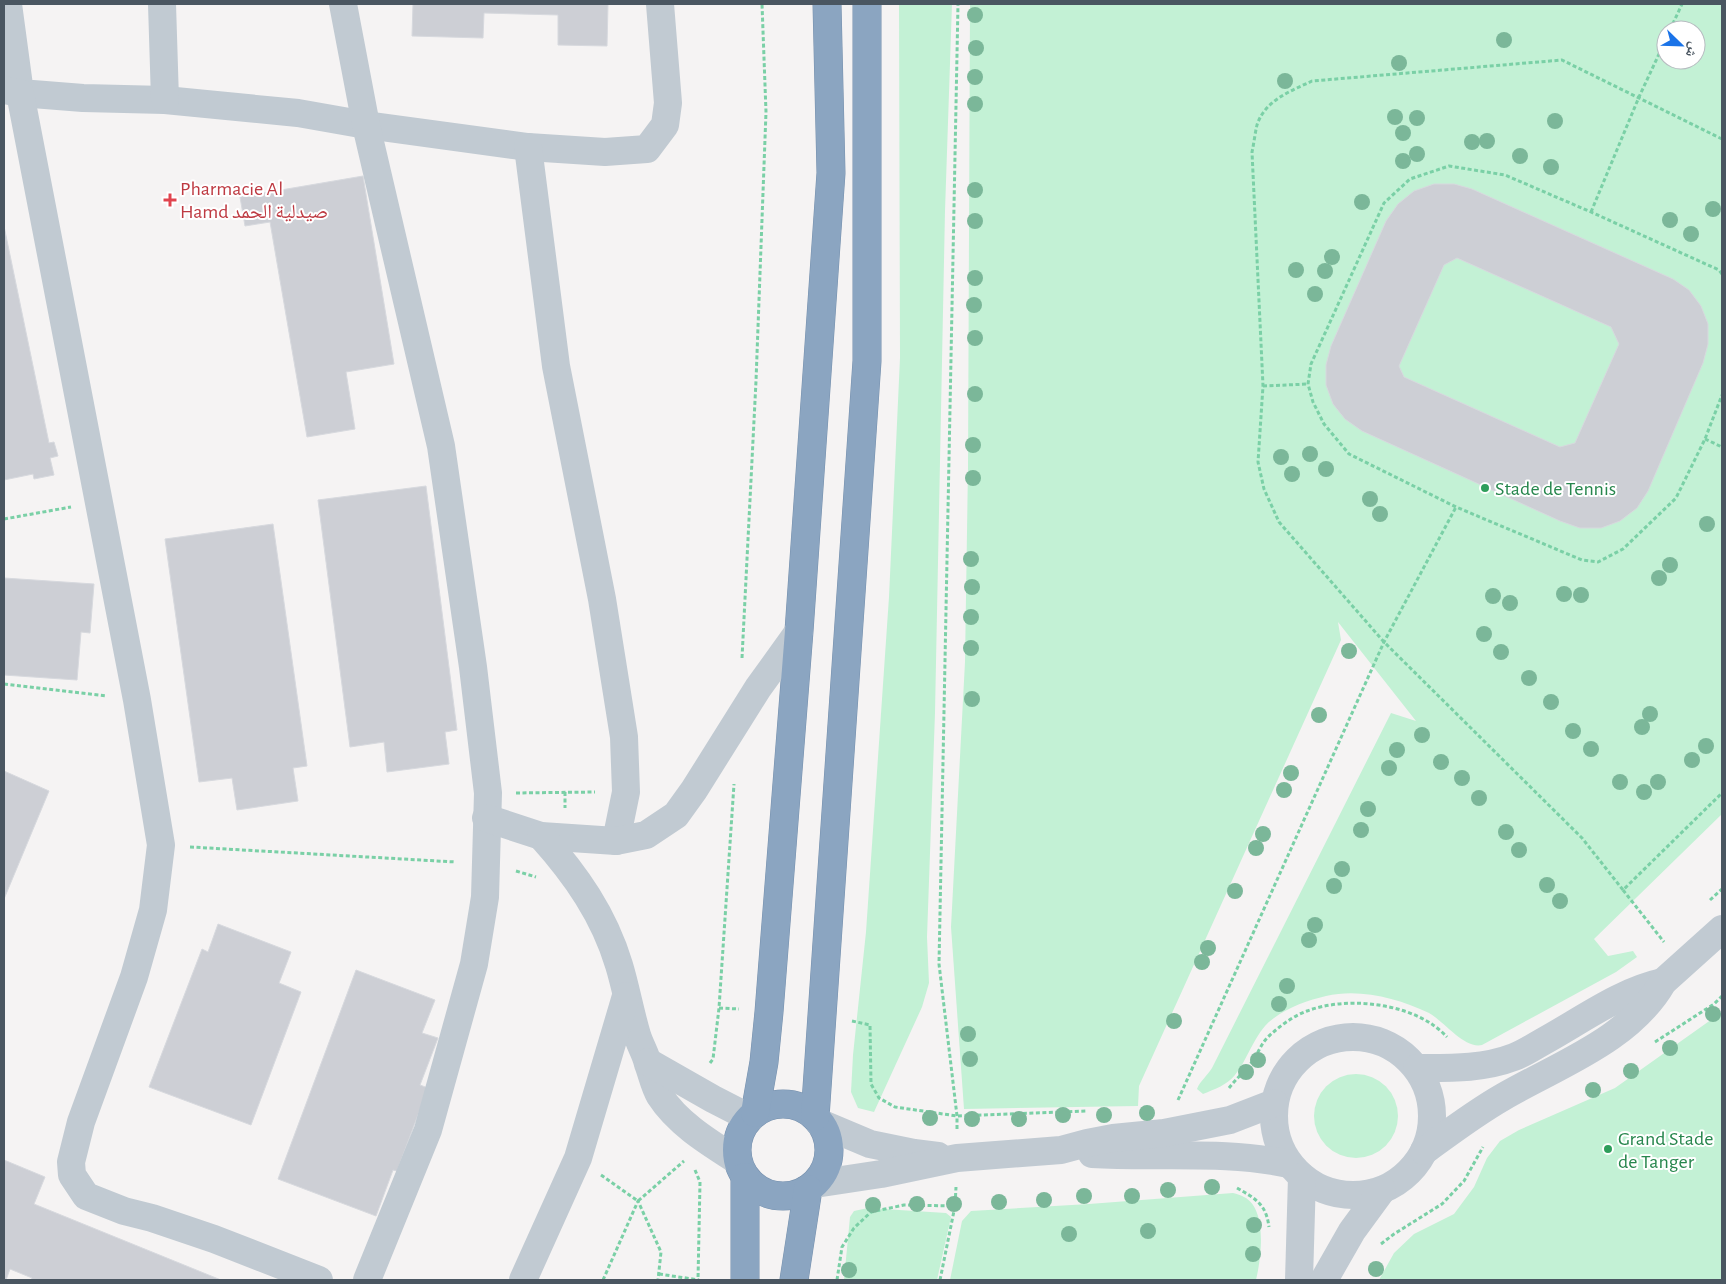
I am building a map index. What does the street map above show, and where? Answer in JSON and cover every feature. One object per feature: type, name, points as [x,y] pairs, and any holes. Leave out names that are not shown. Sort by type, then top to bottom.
[{"type":"highway","points":[[753,1115],[764,1062],[768,1020],[799,631],[831,173],[827,4]]},
{"type":"highway","points":[[818,1120],[823,1015],[867,361],[867,4]]},
{"type":"highway","points":[[741,1169],[754,1187],[767,1194],[781,1197],[795,1195],[812,1186],[826,1168],[828,1140],[818,1120],[805,1110],[792,1105],[779,1104],[767,1107],[753,1115],[743,1127],[738,1138],[736,1150],[741,1169],[745,1280]]},
{"type":"highway","points":[[794,1280],[812,1186]]},
{"type":"street","points":[[8,4],[12,92],[99,501],[137,700],[161,845],[153,910],[134,977],[81,1122],[73,1154],[72,1175],[86,1196],[124,1211],[152,1218],[214,1239],[320,1280]]},
{"type":"street","points":[[162,4],[165,100]]},
{"type":"street","points":[[343,4],[366,125],[441,446],[473,667],[487,806],[485,898],[474,964],[428,1130],[367,1280]]},
{"type":"street","points":[[12,92],[83,98],[165,100],[298,113],[366,125],[528,147],[605,152],[647,149],[665,125],[668,103],[660,4]]},
{"type":"street","points":[[528,147],[556,366],[602,599],[624,737],[626,792],[616,841]]},
{"type":"street","points":[[541,836],[616,841],[646,835],[676,815],[694,790],[758,688],[799,631]]},
{"type":"street","points":[[487,806],[541,836],[580,883],[596,909],[609,936],[637,1035],[648,1062],[655,1087],[670,1110],[741,1169]]},
{"type":"street","points":[[1424,1151],[1460,1123],[1587,1052],[1610,1036],[1647,1004],[1663,982],[1722,929]]},
{"type":"street","points":[[1417,1068],[1469,1068],[1508,1059],[1625,995],[1663,982]]},
{"type":"street","points":[[523,1280],[578,1158],[626,995]]},
{"type":"street","points":[[1344,1037],[1365,1037],[1385,1043],[1402,1053],[1417,1068],[1431,1100],[1432,1117],[1430,1134],[1424,1151],[1407,1175],[1395,1184],[1382,1190],[1365,1195],[1348,1196],[1316,1187],[1295,1170],[1281,1150],[1275,1135],[1274,1103],[1280,1083],[1291,1065],[1306,1052],[1324,1041],[1344,1037]]},
{"type":"street","points":[[648,1062],[712,1099],[753,1115]]},
{"type":"street","points":[[812,1186],[957,1158],[1061,1150],[1112,1138],[1164,1133],[1247,1115],[1274,1103]]},
{"type":"street","points":[[818,1120],[870,1144],[914,1153],[957,1158]]},
{"type":"street","points":[[1061,1150],[1114,1156],[1234,1156],[1262,1159],[1295,1170]]},
{"type":"street","points":[[1295,1170],[1302,1225],[1299,1280]]},
{"type":"street","points":[[1324,1280],[1366,1209],[1382,1190]]},
{"type":"path","points":[[741,667],[756,381],[766,112],[762,4]]},
{"type":"path","points":[[940,1280],[956,1206],[957,1158],[957,1116],[939,964],[958,4]]},
{"type":"path","points":[[1675,20],[1682,4]]},
{"type":"path","points":[[1657,948],[1665,943],[1582,838],[1384,642],[1279,522],[1264,488],[1258,462],[1263,386],[1252,152],[1258,123],[1267,108],[1281,96],[1312,81],[1562,60],[1722,139]]},
{"type":"path","points":[[1591,212],[1638,98],[1656,60]]},
{"type":"path","points":[[1722,274],[1719,270],[1505,175],[1449,166],[1410,179],[1384,203],[1311,364],[1308,384],[1313,402],[1324,424],[1349,454],[1456,506],[1582,560],[1598,562],[1623,549],[1676,498],[1705,439],[1722,395]]},
{"type":"path","points":[[1263,386],[1308,384]]},
{"type":"path","points":[[1705,439],[1722,446]]},
{"type":"path","points":[[4,520],[99,501]]},
{"type":"path","points":[[1175,1107],[1384,642],[1456,506]]},
{"type":"path","points":[[4,684],[137,700]]},
{"type":"path","points":[[708,1066],[713,1059],[718,1008],[734,781]]},
{"type":"path","points":[[487,806],[626,792]]},
{"type":"path","points":[[1623,890],[1722,793]]},
{"type":"path","points":[[161,845],[486,863]]},
{"type":"path","points":[[1708,902],[1722,889]]},
{"type":"path","points":[[1649,1045],[1714,1004],[1722,996]]},
{"type":"path","points":[[1225,1092],[1252,1062],[1267,1038],[1305,1011],[1324,1006],[1346,1002],[1391,1008],[1411,1014],[1432,1024],[1447,1037]]},
{"type":"path","points":[[823,1015],[870,1025],[871,1084],[879,1098],[895,1107],[957,1116],[1094,1110]]},
{"type":"path","points":[[1375,1249],[1394,1234],[1442,1204],[1464,1180],[1486,1141]]},
{"type":"path","points":[[578,1158],[638,1201],[662,1252],[658,1280]]},
{"type":"path","points":[[603,1280],[638,1201],[686,1159]]},
{"type":"path","points":[[1233,1186],[1256,1198],[1267,1216],[1269,1230]]},
{"type":"path","points":[[837,1280],[842,1247],[854,1228],[871,1212],[904,1205],[956,1206]]},
{"type":"path","points":[[659,1274],[699,1280]]},
{"type":"green space","points":[[899,4],[952,4],[945,211],[935,713],[927,937],[929,983],[922,1007],[874,1112],[858,1108],[851,1092],[866,932],[889,597],[900,358]]},
{"type":"green space","points":[[970,4],[1722,4],[1722,814],[1594,939],[1608,956],[1633,951],[1637,957],[1616,972],[1482,1045],[1468,1043],[1429,1013],[1391,999],[1352,993],[1326,996],[1301,1003],[1278,1015],[1265,1026],[1235,1075],[1228,1081],[1203,1094],[1197,1089],[1212,1068],[1391,713],[1416,721],[1338,622],[1341,640],[1139,1086],[1138,1106],[964,1109],[951,927],[965,662],[968,467]]},
{"type":"green space","name":"Grand Stade de Tanger","points":[[1722,1012],[1722,1280],[1379,1280],[1394,1253],[1414,1234],[1454,1214],[1474,1187],[1487,1158],[1500,1141],[1519,1130],[1615,1088]]},
{"type":"green space","points":[[1348,1074],[1364,1074],[1380,1081],[1391,1092],[1398,1108],[1395,1132],[1386,1146],[1380,1151],[1364,1158],[1348,1158],[1332,1151],[1321,1140],[1314,1124],[1314,1108],[1321,1092],[1332,1081]]},
{"type":"green space","points":[[1233,1193],[1243,1196],[1252,1203],[1260,1223],[1261,1248],[1256,1280],[950,1280],[962,1221],[971,1211]]},
{"type":"green space","points":[[868,1208],[946,1213],[951,1217],[937,1280],[844,1280],[850,1217],[854,1211]]},
{"type":"building","points":[[413,4],[608,4],[607,46],[558,45],[558,15],[484,13],[483,38],[412,36]]},
{"type":"building","points":[[363,176],[394,364],[346,372],[355,429],[307,437],[270,222],[245,226],[240,197]]},
{"type":"building","points":[[1434,184],[1454,184],[1472,189],[1673,279],[1689,290],[1701,306],[1708,324],[1708,344],[1703,363],[1648,491],[1637,508],[1620,521],[1601,528],[1580,528],[1560,521],[1362,431],[1345,419],[1333,404],[1326,385],[1326,365],[1331,346],[1386,221],[1398,204],[1414,191]],"holes":[[[1457,258],[1611,327],[1619,344],[1575,443],[1560,447],[1404,377],[1399,366],[1444,265]]]},
{"type":"building","points":[[4,226],[49,443],[54,442],[58,456],[50,458],[54,475],[34,479],[33,474],[4,480]]},
{"type":"building","points":[[426,486],[457,730],[445,732],[449,764],[387,772],[384,742],[350,747],[318,500]]},
{"type":"building","points":[[273,524],[307,766],[293,768],[298,801],[237,810],[232,778],[199,782],[165,539]]},
{"type":"building","points":[[4,578],[94,584],[90,633],[81,632],[77,680],[4,675]]},
{"type":"building","points":[[4,771],[49,791],[4,899]]},
{"type":"building","points":[[218,924],[291,952],[279,983],[301,992],[251,1125],[149,1087],[202,949],[208,952]]},
{"type":"building","points":[[356,970],[435,1000],[422,1033],[438,1038],[420,1085],[428,1088],[397,1171],[393,1170],[376,1216],[278,1179]]},
{"type":"building","points":[[4,1160],[45,1177],[34,1204],[221,1280],[31,1280],[32,1278],[10,1269],[6,1280],[4,1280]]},
{"type":"place","name":"Pharmacie Al Hamd صيدلية الحمد","points":[[170,200]]},
{"type":"place","name":"Stade de Tennis","points":[[1485,488]]},
{"type":"place","name":"Grand Stade de Tanger","points":[[1608,1149]]}]
